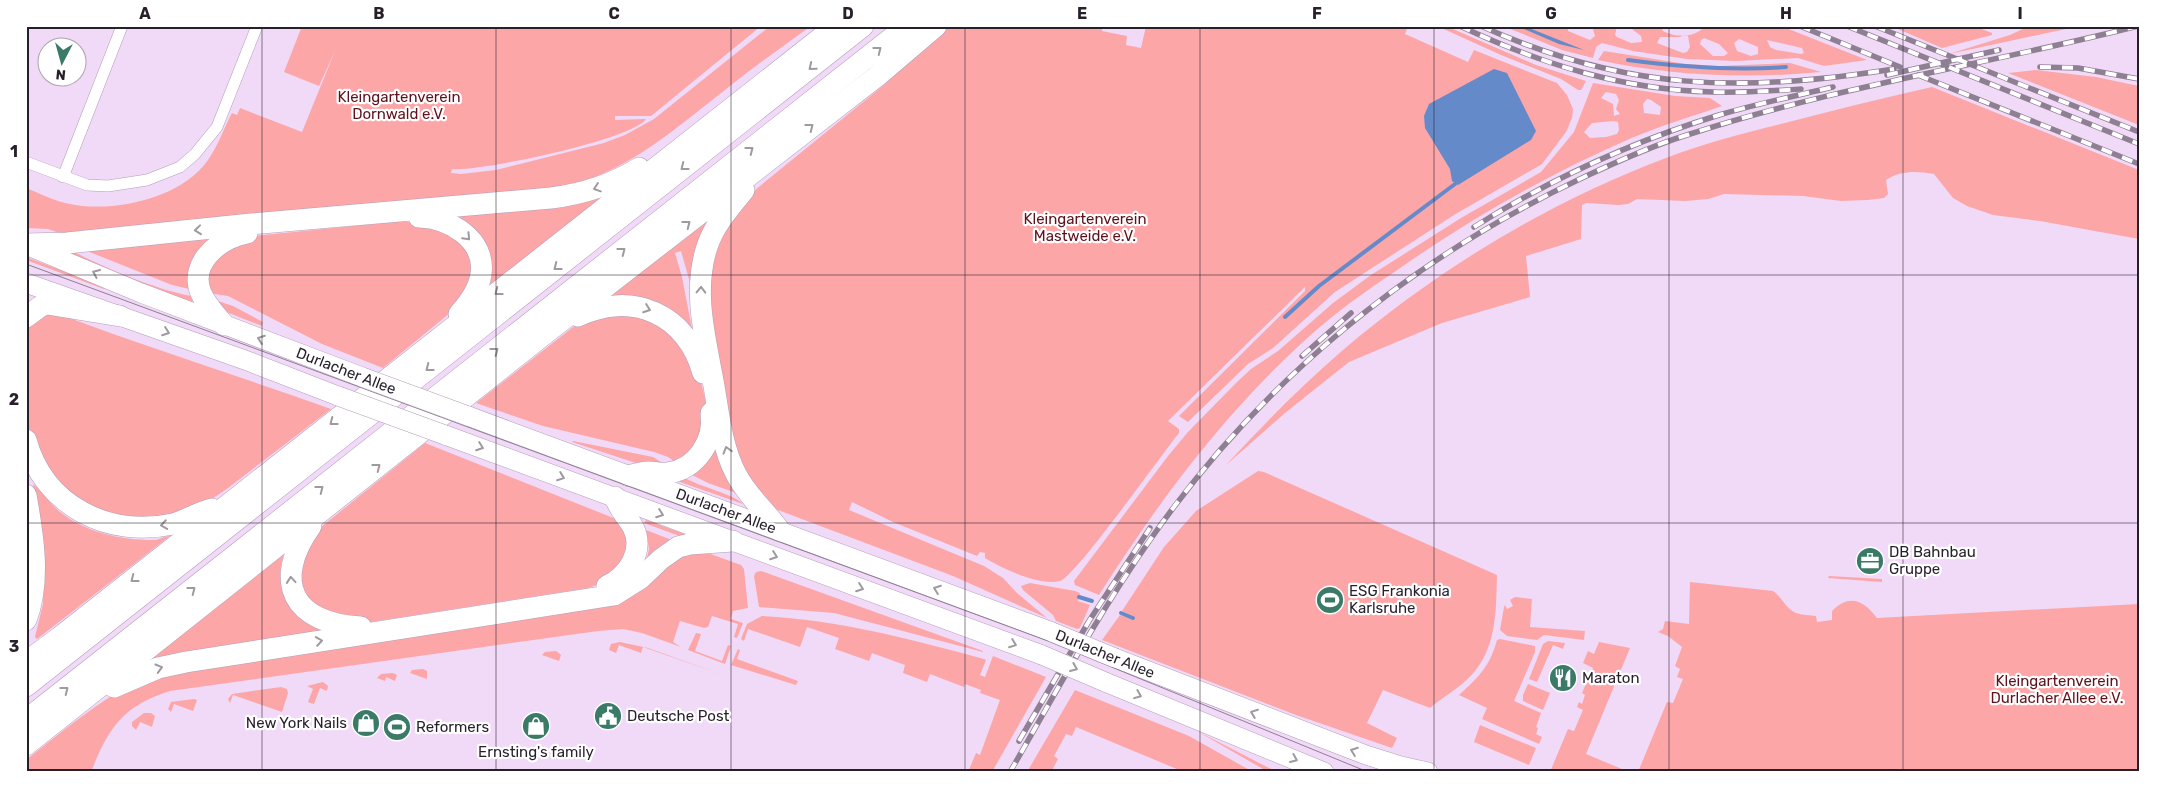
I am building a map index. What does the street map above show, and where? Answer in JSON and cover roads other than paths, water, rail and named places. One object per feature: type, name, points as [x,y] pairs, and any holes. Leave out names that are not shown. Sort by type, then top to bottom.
[{"type":"highway","points":[[26,662],[60,638],[836,26]]},
{"type":"highway","points":[[26,686],[863,26]]},
{"type":"highway","points":[[26,720],[907,26]]},
{"type":"highway","points":[[26,745],[551,329],[876,76],[936,26]]},
{"type":"highway","points":[[26,244],[67,243],[251,224],[572,195],[616,180],[701,131]]},
{"type":"highway","points":[[771,157],[729,208],[713,233],[707,246],[704,260],[701,292],[704,332],[728,457],[743,485],[780,531]]},
{"type":"highway","points":[[224,325],[207,304],[199,284],[200,270],[209,252],[224,240],[254,231],[405,217],[424,217],[446,222],[464,233],[472,242],[481,263],[482,272],[475,292],[440,338]]},
{"type":"highway","points":[[26,317],[47,304],[120,316]]},
{"type":"highway","points":[[551,329],[596,308],[624,304],[642,307],[660,314],[684,335],[695,352],[703,370],[712,417],[711,431],[704,450],[689,465],[678,471],[667,473],[648,472],[629,476]]},
{"type":"highway","points":[[26,440],[38,471],[56,493],[81,512],[106,522],[133,527],[157,526],[174,523],[227,505]]},
{"type":"highway","points":[[26,495],[34,570],[32,600],[26,620]]},
{"type":"highway","points":[[325,508],[300,543],[295,554],[290,577],[292,588],[301,606],[319,618],[345,626],[362,627],[591,592],[610,585],[632,565],[637,550],[636,536],[633,528],[618,508],[614,497]]},
{"type":"highway","points":[[68,712],[89,706],[120,684],[168,666],[614,594],[636,581],[678,547],[690,544],[733,541]]},
{"type":"main road","name":"Durlacher Allee","points":[[26,244],[224,325],[362,377],[1052,632],[1366,755],[1400,766],[1428,772]]},
{"type":"main road","name":"Durlacher Allee","points":[[26,283],[445,434],[1042,655],[1324,772]]},
{"type":"street","points":[[63,177],[122,26]]},
{"type":"street","points":[[26,162],[87,185],[117,186],[147,180],[180,167],[195,154],[217,127],[256,26]]},
{"type":"water","points":[[1517,26],[1524,26],[1584,50],[1559,44]]},
{"type":"water","points":[[1494,69],[1507,73],[1536,131],[1531,140],[1458,185],[1452,181],[1450,169],[1425,128],[1424,116],[1429,104]]},
{"type":"waterway","points":[[1628,60],[1707,68],[1786,67]]},
{"type":"waterway","points":[[1285,317],[1319,286],[1455,184]]},
{"type":"waterway","points":[[1079,597],[1092,601]]},
{"type":"waterway","points":[[1121,613],[1133,618]]},
{"type":"tram line","points":[[26,264],[1048,641],[1368,772]]},
{"type":"railway","points":[[1460,26],[1490,40],[1552,63],[1615,80],[1647,86],[1713,92],[1801,89]]},
{"type":"railway","points":[[1481,26],[1534,47],[1585,64],[1684,81],[1734,83],[1785,82],[1894,69]]},
{"type":"railway","points":[[1800,26],[1900,67]]},
{"type":"railway","points":[[1847,26],[2139,144]]},
{"type":"railway","points":[[1875,26],[2139,132]]},
{"type":"railway","points":[[1010,772],[1077,654],[1113,596],[1150,540],[1193,483],[1239,429],[1289,378],[1342,330],[1398,287],[1457,247],[1519,210],[1582,178],[1674,139],[1742,118],[1855,89],[2138,26]]},
{"type":"railway","points":[[1887,75],[1999,50]]},
{"type":"railway","points":[[2040,67],[2078,68],[2139,79]]},
{"type":"railway","points":[[1918,75],[2139,164]]},
{"type":"railway","points":[[1474,227],[1532,193],[1624,149],[1687,125],[1733,111],[1833,87]]},
{"type":"railway","points":[[1302,356],[1351,313]]},
{"type":"railway","points":[[1019,741],[1089,621],[1150,528]]},
{"type":"place","name":"DB Bahnbau Gruppe","points":[[1870,561]]},
{"type":"place","name":"ESG Frankonia Karlsruhe","points":[[1330,600]]},
{"type":"place","name":"Maraton","points":[[1563,678]]},
{"type":"place","name":"Deutsche Post","points":[[608,716]]},
{"type":"place","name":"New York Nails","points":[[366,723]]},
{"type":"place","name":"Ernsting's family","points":[[536,726]]},
{"type":"place","name":"Reformers","points":[[397,727]]},
{"type":"park label","name":"Kleingartenverein Dornwald e.V.","points":[[399,106]]},
{"type":"park label","name":"Kleingartenverein Mastweide e.V.","points":[[1085,228]]},
{"type":"park label","name":"Kleingartenverein Durlacher Allee e.V.","points":[[2057,690]]}]
